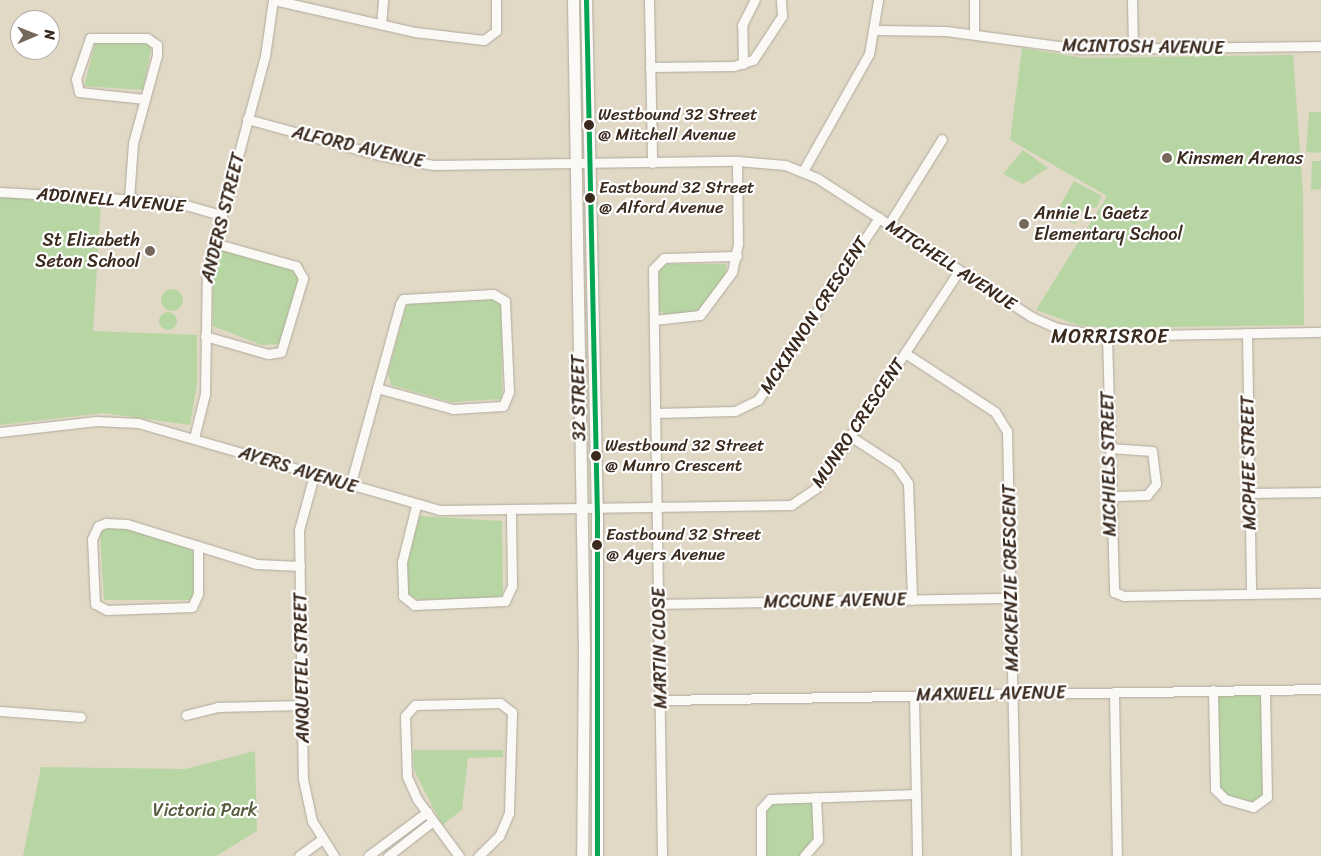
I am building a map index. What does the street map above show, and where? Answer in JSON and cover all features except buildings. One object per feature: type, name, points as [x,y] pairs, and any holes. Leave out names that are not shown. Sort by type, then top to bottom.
[{"type":"main road","name":"32 STREET","points":[[573,0],[582,510],[582,856]]},
{"type":"main road","name":"32 STREET","points":[[586,0],[597,510],[596,856]]},
{"type":"street","points":[[274,0],[381,24],[488,40],[496,31],[496,0]]},
{"type":"street","name":"ANDERS STREET","points":[[194,438],[205,394],[205,280],[248,119],[274,0]]},
{"type":"street","points":[[381,24],[383,0]]},
{"type":"street","points":[[649,0],[652,163]]},
{"type":"street","points":[[743,64],[742,25],[755,0]]},
{"type":"street","points":[[650,67],[743,64],[761,51],[782,16],[781,0]]},
{"type":"street","points":[[803,171],[865,62],[876,30],[878,0]]},
{"type":"street","points":[[974,0],[974,34]]},
{"type":"street","points":[[1132,0],[1133,49]]},
{"type":"street","name":"MCINTOSH AVENUE","points":[[876,30],[974,34],[1081,49],[1321,46]]},
{"type":"street","points":[[129,200],[133,148],[145,99],[156,43],[147,38],[91,36],[76,79],[79,92],[145,99]]},
{"type":"street","name":"ALFORD AVENUE","points":[[248,119],[423,163],[590,164]]},
{"type":"street","points":[[889,224],[942,139]]},
{"type":"street","points":[[654,320],[684,320],[704,312],[729,277],[737,256],[737,161]]},
{"type":"street","name":"MITCHELL AVENUE","points":[[590,164],[737,161],[803,171],[1047,325],[1106,336],[1321,332]]},
{"type":"street","name":"ADDINELL AVENUE","points":[[0,192],[175,202],[221,215]]},
{"type":"street","name":"MCKINNON CRESCENT","points":[[656,413],[735,411],[758,400],[878,218]]},
{"type":"street","points":[[205,336],[268,354],[281,352],[303,278],[296,266],[214,243]]},
{"type":"street","name":"MARTIN CLOSE","points":[[662,856],[660,604],[653,274],[658,262],[737,256]]},
{"type":"street","name":"MUNRO CRESCENT","points":[[597,510],[796,504],[815,488],[959,270]]},
{"type":"street","points":[[350,486],[378,388],[405,297],[493,294],[506,301],[509,392],[503,406],[453,409],[378,388]]},
{"type":"street","name":"MCPHEE STREET","points":[[1247,333],[1251,594]]},
{"type":"street","name":"MICHIELS STREET","points":[[1106,336],[1114,592],[1124,596],[1251,594]]},
{"type":"street","name":"MACKENZIE CRESCENT","points":[[905,353],[995,412],[1005,425],[1011,598],[1016,856]]},
{"type":"street","name":"AYERS AVENUE","points":[[0,432],[118,421],[194,438],[416,506],[510,511],[597,510]]},
{"type":"street","points":[[850,436],[896,466],[908,483],[912,600]]},
{"type":"street","points":[[1108,448],[1146,448],[1156,457],[1152,492],[1110,496]]},
{"type":"street","name":"ANQUETEL STREET","points":[[314,475],[300,525],[305,795],[322,839],[334,856]]},
{"type":"street","points":[[1250,493],[1321,492]]},
{"type":"street","points":[[416,506],[402,562],[403,596],[414,605],[505,601],[512,586],[510,511]]},
{"type":"street","points":[[198,546],[198,594],[192,607],[107,610],[95,604],[92,539],[98,526],[121,523],[198,546],[256,564],[300,566]]},
{"type":"street","points":[[1251,594],[1321,593]]},
{"type":"street","name":"MCCUNE AVENUE","points":[[660,604],[1011,598]]},
{"type":"street","name":"MAXWELL AVENUE","points":[[661,700],[1321,689]]},
{"type":"street","points":[[1213,690],[1215,788],[1222,797],[1253,807],[1266,797],[1265,690]]},
{"type":"street","points":[[1114,692],[1117,856]]},
{"type":"street","points":[[914,696],[917,856]]},
{"type":"street","points":[[459,856],[427,812],[407,777],[405,721],[409,709],[422,704],[507,706],[513,720],[509,813],[499,836],[478,856]]},
{"type":"street","points":[[186,715],[217,707],[303,705]]},
{"type":"street","points":[[0,711],[82,717]]},
{"type":"street","points":[[761,856],[764,803],[774,797],[916,794]]},
{"type":"street","points":[[804,856],[818,840],[816,797]]},
{"type":"street","points":[[368,856],[427,812]]},
{"type":"street","points":[[387,841],[392,853],[433,821]]},
{"type":"street","points":[[299,856],[322,839]]},
{"type":"green space","points":[[96,41],[152,44],[143,90],[84,86]]},
{"type":"green space","points":[[1022,48],[1084,58],[1293,55],[1303,192],[1304,325],[1106,328],[1078,325],[1036,310],[1107,196],[1010,140]]},
{"type":"green space","points":[[1309,112],[1321,112],[1321,153],[1306,152]]},
{"type":"green space","points":[[1023,150],[1048,168],[1023,184],[1003,174]]},
{"type":"green space","points":[[1312,161],[1321,161],[1321,189],[1311,190]]},
{"type":"green space","points":[[1074,181],[1102,196],[1097,207],[1083,210],[1075,224],[1056,213]]},
{"type":"green space","points":[[0,197],[101,203],[93,331],[197,335],[197,384],[190,425],[103,413],[0,425]]},
{"type":"green space","points":[[221,250],[292,268],[299,278],[280,344],[262,345],[213,326],[213,282]]},
{"type":"green space","points":[[664,264],[726,264],[726,273],[711,299],[695,312],[667,316],[659,310],[659,272]]},
{"type":"green space","points":[[172,289],[182,296],[183,300],[176,310],[172,311],[162,304],[161,300],[168,290]]},
{"type":"green space","points":[[494,298],[502,307],[502,399],[451,402],[391,385],[388,373],[406,306],[412,301]]},
{"type":"green space","points":[[168,312],[174,315],[177,321],[174,327],[168,330],[162,327],[159,321],[162,315]]},
{"type":"green space","points":[[420,516],[502,521],[503,597],[420,600],[407,595],[405,563]]},
{"type":"green space","points":[[107,528],[125,528],[189,546],[194,555],[195,593],[191,600],[104,600],[100,533]]},
{"type":"green space","points":[[1213,690],[1265,690],[1267,792],[1257,806],[1219,795]]},
{"type":"green space","points":[[413,750],[503,750],[503,757],[468,758],[462,810],[442,825],[414,770]]},
{"type":"green space","name":"Victoria Park","points":[[255,751],[257,831],[216,856],[23,856],[41,767],[185,769]]},
{"type":"green space","points":[[816,797],[818,834],[804,856],[761,856],[764,803]]},
{"type":"transit line","points":[[586,0],[597,517],[597,856]]},
{"type":"place","name":"Westbound 32 Street @ Mitchell Avenue","points":[[589,125]]},
{"type":"place","name":"Kinsmen Arenas","points":[[1167,158]]},
{"type":"place","name":"Eastbound 32 Street @ Alford Avenue","points":[[590,198]]},
{"type":"place","name":"Annie L. Gaetz Elementary School","points":[[1024,224]]},
{"type":"place","name":"St Elizabeth Seton School","points":[[150,251]]},
{"type":"place","name":"Westbound 32 Street @ Munro Crescent","points":[[596,456]]},
{"type":"place","name":"Eastbound 32 Street @ Ayers Avenue","points":[[597,545]]},
{"type":"district","name":"MORRISROE","points":[[1110,336]]}]
